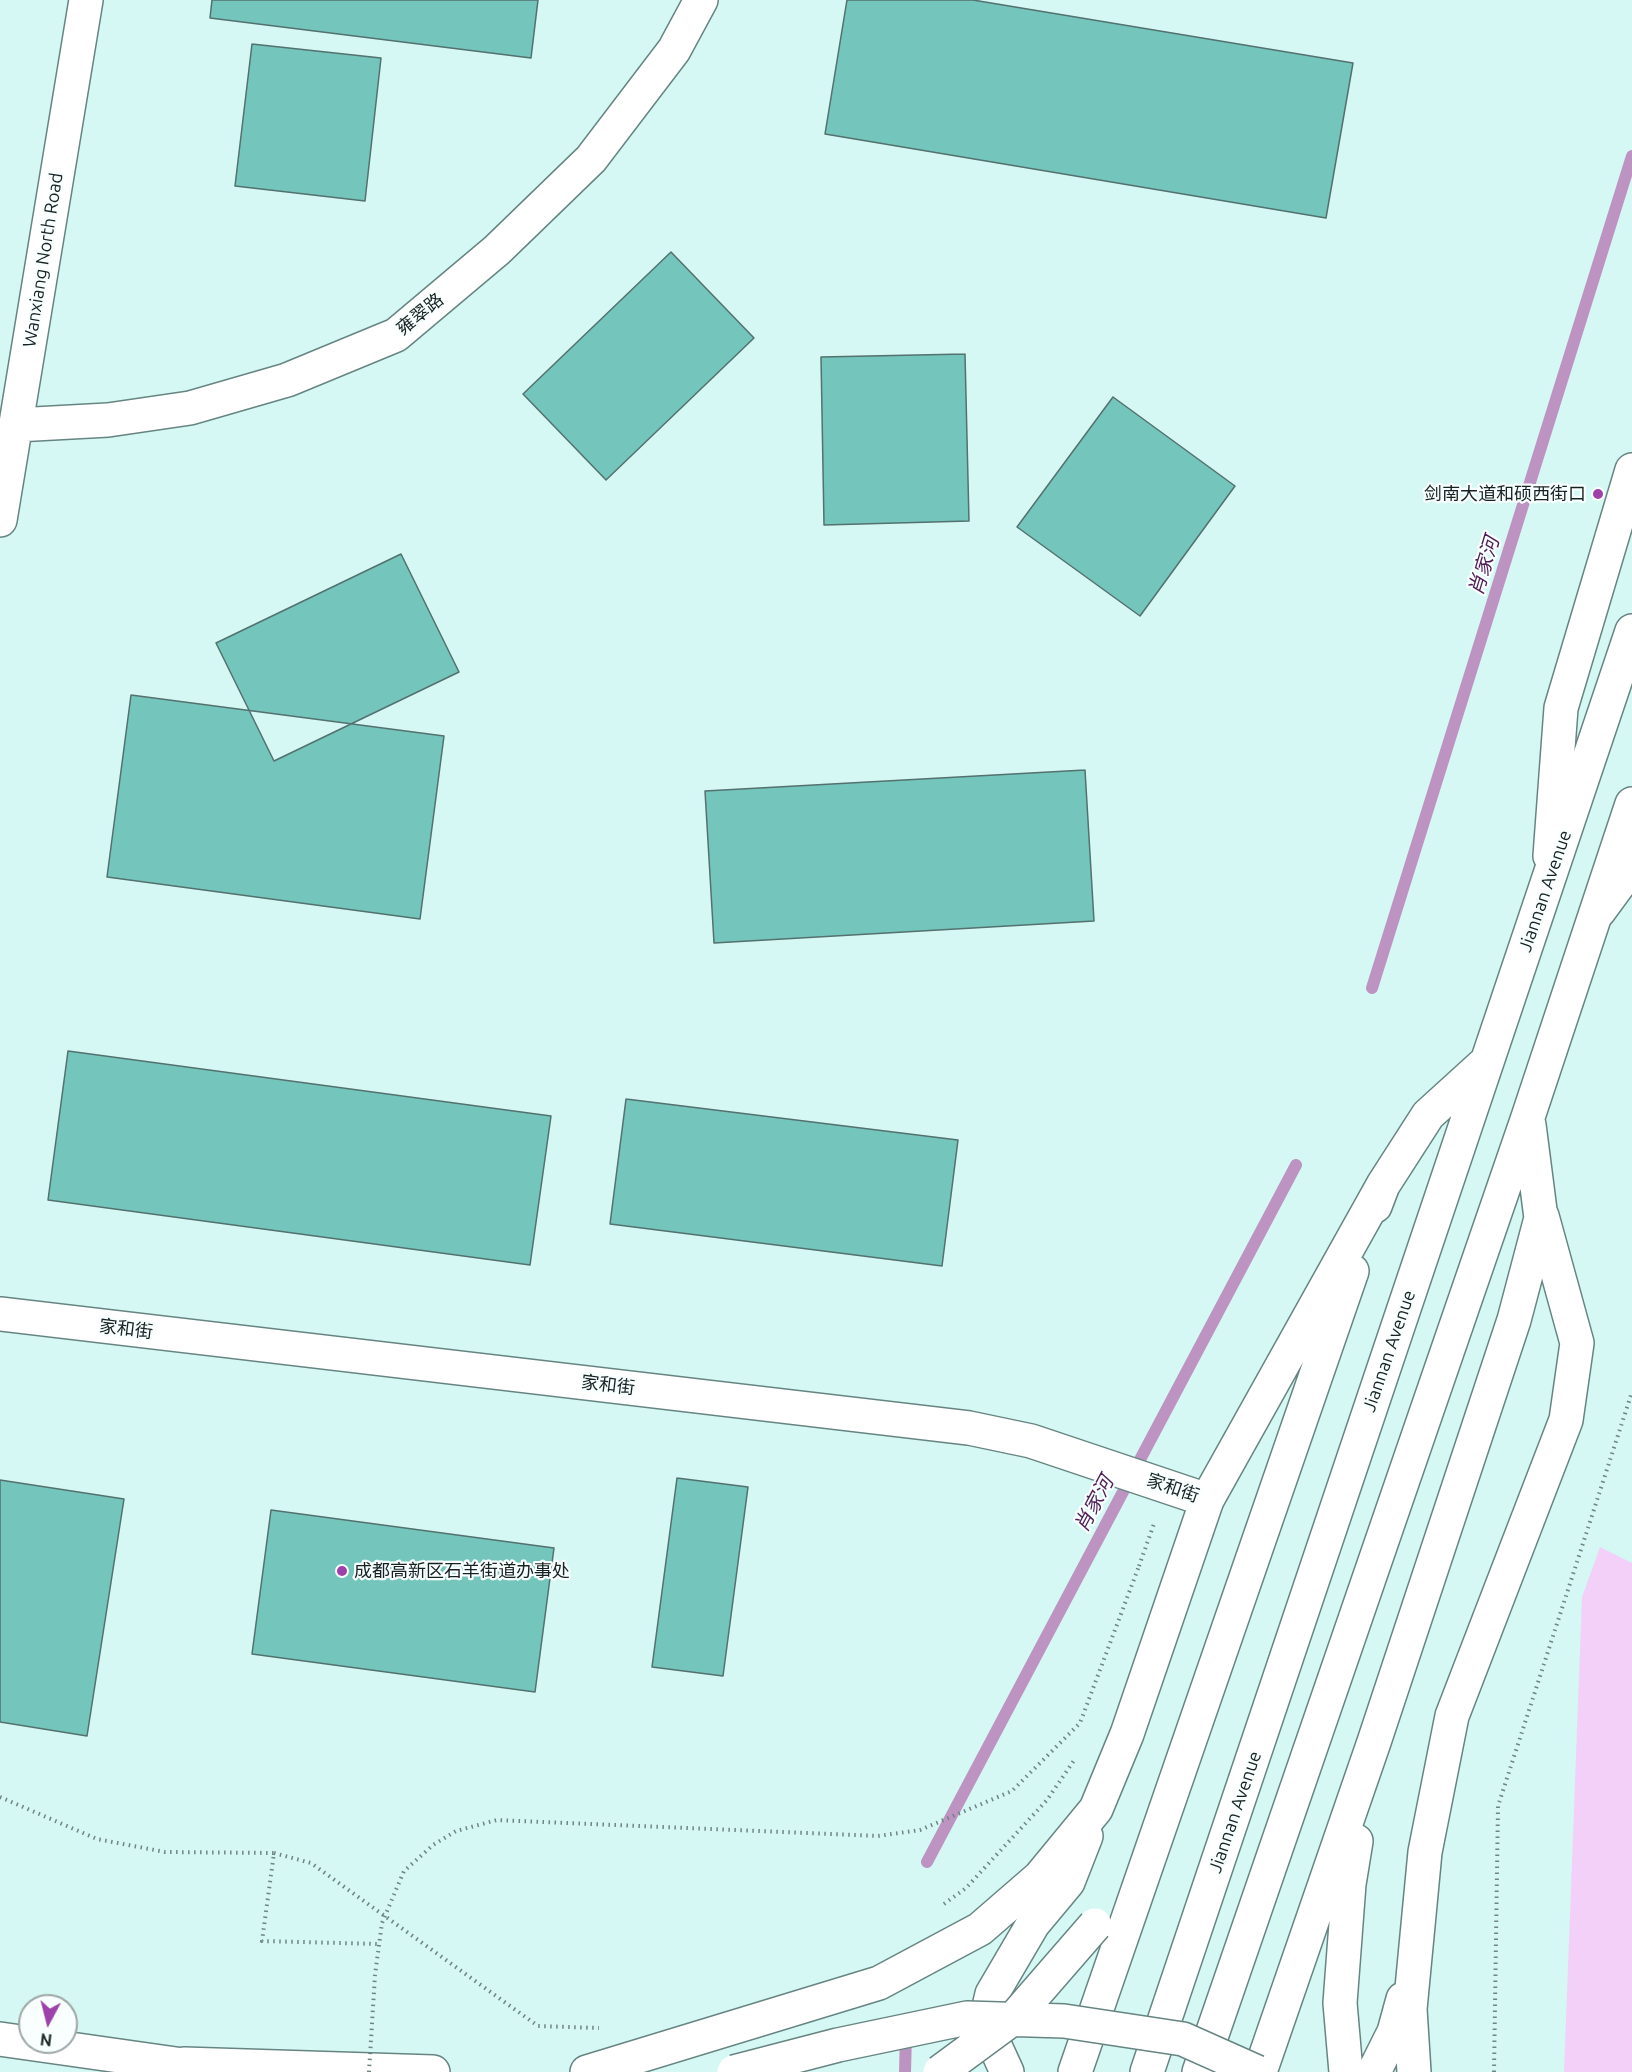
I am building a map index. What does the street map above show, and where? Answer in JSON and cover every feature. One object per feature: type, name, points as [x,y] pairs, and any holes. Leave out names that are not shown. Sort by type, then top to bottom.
[{"type":"main road","name":"Wanxiang North Road","points":[[1,505],[86,0]]},
{"type":"main road","name":"雍翠路","points":[[16,425],[108,420],[190,408],[287,380],[396,335],[497,250],[591,159],[674,50],[701,0]]},
{"type":"main road","points":[[1548,886],[1561,708],[1632,470]]},
{"type":"main road","name":"Jiannan Avenue","points":[[1147,2072],[1632,631]]},
{"type":"main road","points":[[1200,2072],[1528,1117],[1632,804]]},
{"type":"main road","points":[[1594,917],[1632,866]]},
{"type":"main road","points":[[1007,2072],[985,2024],[992,1995],[1033,1924],[1068,1882],[1127,1734],[1207,1500],[1383,1185],[1428,1115],[1486,1063]]},
{"type":"main road","points":[[734,2072],[838,2045],[967,2018],[1064,2021],[1183,2040],[1262,2063],[1374,1742],[1514,1320],[1541,1218],[1528,1117]]},
{"type":"main road","points":[[1075,2072],[1149,1862],[1248,1568],[1383,1185]]},
{"type":"main road","points":[[1414,2072],[1410,2009],[1425,1852],[1452,1716],[1566,1420],[1577,1343],[1539,1206]]},
{"type":"main road","name":"家和街","points":[[0,1314],[969,1428],[1031,1441],[1207,1500]]},
{"type":"main road","points":[[1346,2072],[1340,2003],[1349,1884],[1374,1742]]},
{"type":"main road","points":[[586,2072],[879,1983],[980,1929],[1040,1877],[1096,1809]]},
{"type":"main road","points":[[940,2072],[1016,2016],[1149,1862]]},
{"type":"main road","points":[[1374,2072],[1394,2032],[1416,1948]]},
{"type":"main road","points":[[0,2039],[184,2064],[223,2072]]},
{"type":"main road","points":[[184,2064],[433,2072]]},
{"type":"path","points":[[1494,2072],[1498,1806],[1632,1392]]},
{"type":"path","points":[[369,2072],[382,1923],[404,1871],[433,1845],[456,1831],[497,1820],[878,1836],[921,1830],[1012,1791],[1080,1723],[1148,1540],[1162,1485]]},
{"type":"path","points":[[1148,1540],[1154,1547]]},
{"type":"path","points":[[938,1908],[966,1888],[1047,1800],[1080,1750]]},
{"type":"path","points":[[0,1797],[97,1839],[165,1852],[274,1853],[310,1863],[538,2026],[606,2028]]},
{"type":"path","points":[[274,1853],[262,1941],[379,1944]]},
{"type":"shaded area","points":[[1600,1547],[1632,1563],[1632,2072],[1564,2072],[1582,1597]]},
{"type":"building","points":[[212,0],[538,0],[531,58],[210,18]]},
{"type":"building","points":[[847,0],[973,0],[1353,63],[1326,218],[825,134]]},
{"type":"building","points":[[252,44],[381,58],[365,201],[235,186]]},
{"type":"building","points":[[671,252],[754,338],[606,480],[523,394]]},
{"type":"building","points":[[965,354],[969,521],[824,525],[821,357]]},
{"type":"building","points":[[1113,397],[1235,486],[1140,616],[1017,527]]},
{"type":"building","points":[[401,554],[459,672],[274,761],[216,643]]},
{"type":"building","points":[[131,695],[444,736],[420,919],[107,877]]},
{"type":"building","points":[[1085,770],[1094,921],[714,943],[705,791]]},
{"type":"building","points":[[68,1051],[551,1116],[530,1265],[48,1200]]},
{"type":"building","points":[[626,1099],[958,1140],[942,1266],[610,1224]]},
{"type":"building","points":[[677,1478],[748,1487],[723,1676],[652,1667]]},
{"type":"building","points":[[0,1480],[124,1499],[87,1736],[0,1722]]},
{"type":"building","points":[[271,1510],[554,1548],[535,1692],[252,1654]]},
{"type":"waterway","name":"肖家河","points":[[1372,988],[1632,156]]},
{"type":"waterway","name":"肖家河","points":[[927,1862],[1296,1165]]},
{"type":"waterway","name":"肖家河","points":[[905,2072],[906,2035]]},
{"type":"place","name":"剑南大道和硕西街口","points":[[1598,494]]},
{"type":"place","name":"成都高新区石羊街道办事处","points":[[342,1571]]}]
